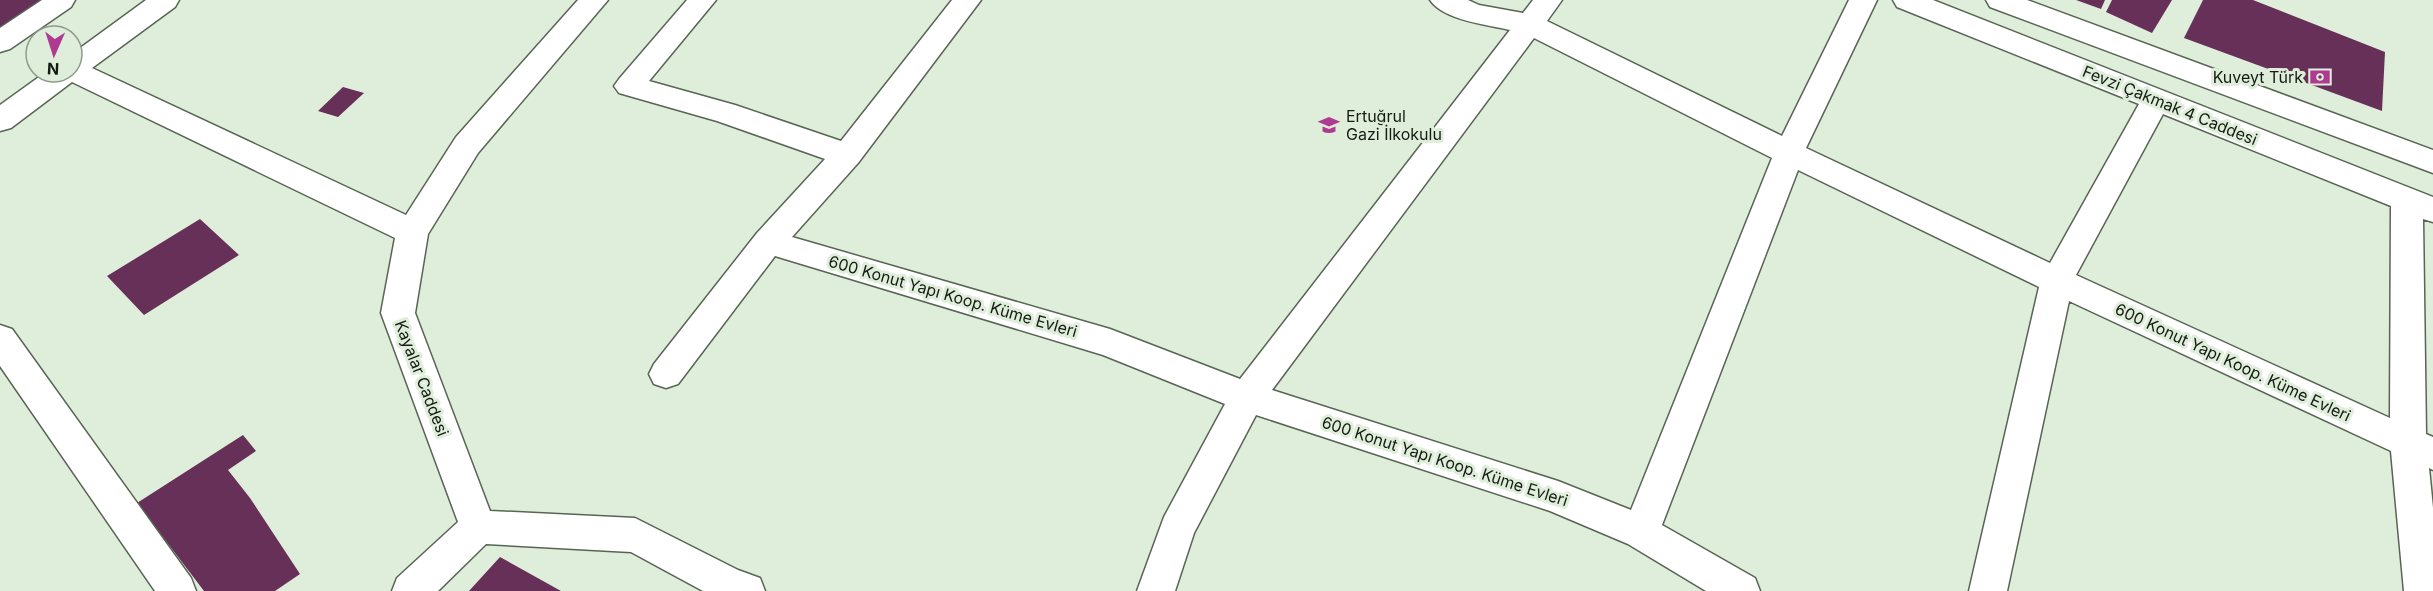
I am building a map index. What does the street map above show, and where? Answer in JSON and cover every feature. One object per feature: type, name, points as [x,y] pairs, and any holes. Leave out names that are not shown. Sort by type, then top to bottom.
[{"type":"street","points":[[0,42],[61,0]]},
{"type":"street","points":[[84,60],[165,0]]},
{"type":"street","name":"Kayalar Caddesi","points":[[478,527],[398,313],[412,232],[467,145],[594,0]]},
{"type":"street","points":[[702,0],[629,86],[725,113],[847,154]]},
{"type":"street","points":[[666,374],[768,242],[847,154],[968,0]]},
{"type":"street","name":"600 Konut Yapı Koop. Küme Evleri","points":[[1444,0],[1473,13],[1539,12],[1789,153],[2057,281],[2421,448]]},
{"type":"street","points":[[1641,532],[1789,153],[1863,0]]},
{"type":"street","name":"Fevzi Çakmak 4 Caddesi","points":[[1907,0],[2420,205]]},
{"type":"street","points":[[2000,0],[2433,162]]},
{"type":"street","points":[[1156,591],[1177,529],[1247,397],[1539,12]]},
{"type":"street","points":[[84,75],[412,232]]},
{"type":"street","points":[[0,120],[50,84]]},
{"type":"street","points":[[1988,591],[2057,281],[2156,100]]},
{"type":"street","points":[[2420,205],[2423,591]]},
{"type":"street","name":"600 Konut Yapı Koop. Küme Evleri","points":[[768,242],[1110,343],[1247,397],[1558,497],[1641,532],[1741,591]]},
{"type":"street","points":[[0,339],[177,591]]},
{"type":"street","points":[[411,591],[478,527],[635,534],[730,588]]},
{"type":"building","points":[[0,0],[41,0],[0,30]]},
{"type":"building","points":[[2076,0],[2105,0],[2101,9]]},
{"type":"building","points":[[2112,0],[2172,0],[2152,33],[2106,12]]},
{"type":"building","points":[[2203,0],[2253,0],[2385,52],[2382,111],[2184,38]]},
{"type":"building","points":[[343,87],[364,93],[338,117],[318,111]]},
{"type":"building","points":[[200,219],[239,255],[144,315],[107,276]]},
{"type":"building","points":[[243,435],[256,451],[228,470],[250,498],[300,574],[275,591],[204,591],[137,503]]},
{"type":"building","points":[[500,557],[561,591],[469,591]]},
{"type":"place","name":"Kuveyt Türk","points":[[2320,77]]},
{"type":"place","name":"Ertuğrul Gazi İlkokulu","points":[[1329,125]]}]
